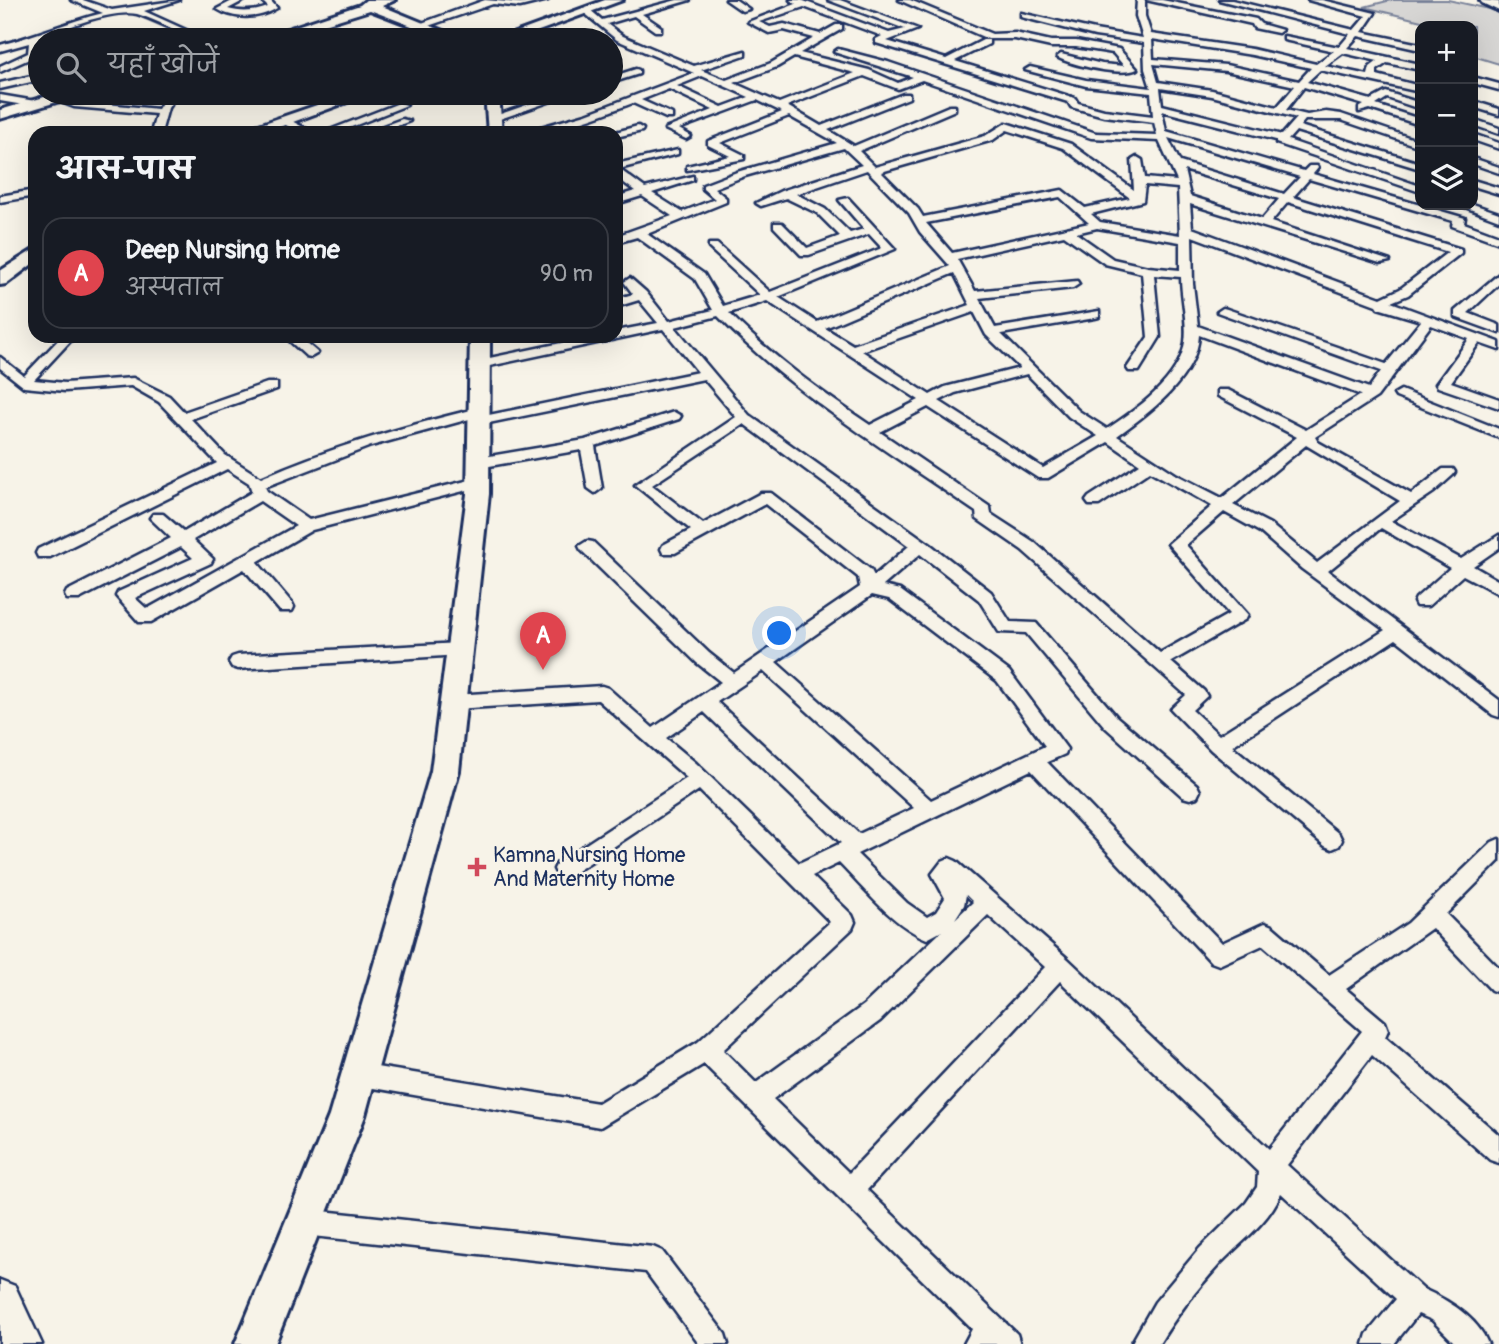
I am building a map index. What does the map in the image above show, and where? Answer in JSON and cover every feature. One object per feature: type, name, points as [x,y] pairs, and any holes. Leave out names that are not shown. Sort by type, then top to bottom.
[{"type":"main road","points":[[0,1301],[20,1344]]},
{"type":"street","points":[[136,11],[160,0]]},
{"type":"street","points":[[61,28],[111,13],[136,11],[175,0]]},
{"type":"street","points":[[241,0],[220,9],[232,14],[256,14],[273,8],[266,1]]},
{"type":"street","points":[[357,0],[427,28]]},
{"type":"street","points":[[302,28],[389,0]]},
{"type":"street","points":[[416,28],[490,1],[520,5],[544,0]]},
{"type":"street","points":[[537,28],[617,0]]},
{"type":"street","points":[[600,23],[669,2],[685,0]]},
{"type":"street","points":[[730,0],[745,9]]},
{"type":"street","points":[[794,0],[839,22],[889,36]]},
{"type":"street","points":[[832,0],[912,28]]},
{"type":"street","points":[[904,0],[990,37],[1015,36],[1051,44],[1076,44],[1116,51],[1132,69],[1134,76],[1154,92],[1284,139]]},
{"type":"street","points":[[713,246],[768,296],[1043,475],[1107,438],[1173,380],[1192,346],[1186,274],[1188,220],[1184,192],[1179,165],[1161,130],[1147,39],[1140,23],[1141,0]]},
{"type":"street","points":[[1150,0],[1256,22],[1257,26],[1278,30]]},
{"type":"street","points":[[1279,110],[1295,96],[1298,84],[1342,49],[1372,15],[1312,0]]},
{"type":"street","points":[[83,1],[111,13]]},
{"type":"street","points":[[1227,1],[1415,46]]},
{"type":"street","points":[[453,2],[472,8]]},
{"type":"street","points":[[803,4],[752,22],[769,30],[784,27],[821,37]]},
{"type":"street","points":[[136,11],[176,28]]},
{"type":"street","points":[[586,11],[608,28]]},
{"type":"street","points":[[727,83],[774,65],[821,37],[839,22],[862,11]]},
{"type":"street","points":[[636,14],[658,29]]},
{"type":"street","points":[[1024,15],[1095,33],[1252,52],[1415,88]]},
{"type":"street","points":[[934,21],[945,17]]},
{"type":"street","points":[[923,24],[879,41],[1072,100],[1074,106],[1461,220],[1456,224],[1499,240]]},
{"type":"street","points":[[623,38],[784,109],[849,147],[914,211],[919,221],[953,262],[991,332],[1074,414],[1150,464],[1265,528],[1499,710]]},
{"type":"street","points":[[1287,38],[1415,66]]},
{"type":"street","points":[[0,48],[28,41]]},
{"type":"street","points":[[623,42],[627,41]]},
{"type":"street","points":[[945,63],[986,42]]},
{"type":"street","points":[[914,52],[933,44]]},
{"type":"street","points":[[623,103],[742,52]]},
{"type":"street","points":[[838,52],[885,64],[1095,136],[1161,130]]},
{"type":"street","points":[[1226,96],[1252,52]]},
{"type":"street","points":[[793,54],[864,73],[898,86],[921,76]]},
{"type":"street","points":[[0,69],[28,56]]},
{"type":"street","points":[[1061,57],[1102,67],[1132,69]]},
{"type":"street","points":[[1372,77],[1373,69],[1386,59]]},
{"type":"street","points":[[1150,61],[1242,71],[1325,89],[1415,120]]},
{"type":"street","points":[[623,199],[740,157],[712,143],[885,64]]},
{"type":"street","points":[[1030,70],[1086,83],[1154,92],[1226,96],[1314,120],[1326,114],[1415,142]]},
{"type":"street","points":[[623,76],[636,72]]},
{"type":"street","points":[[0,86],[28,80]]},
{"type":"street","points":[[1478,81],[1499,87]]},
{"type":"street","points":[[668,85],[721,110]]},
{"type":"street","points":[[1134,95],[1154,92]]},
{"type":"street","points":[[1348,119],[1386,95],[1415,104]]},
{"type":"street","points":[[822,129],[906,96]]},
{"type":"street","points":[[686,136],[670,129],[757,97]]},
{"type":"street","points":[[0,99],[28,103]]},
{"type":"street","points":[[632,99],[669,116]]},
{"type":"street","points":[[0,115],[32,105]]},
{"type":"street","points":[[90,105],[162,112]]},
{"type":"street","points":[[158,126],[166,105]]},
{"type":"street","points":[[270,126],[332,105]]},
{"type":"street","points":[[346,126],[402,105]]},
{"type":"street","points":[[493,105],[495,126],[543,105]]},
{"type":"street","points":[[552,126],[617,105]]},
{"type":"street","points":[[1478,105],[1499,111]]},
{"type":"street","points":[[623,238],[722,200],[707,187],[741,174],[849,147],[952,108]]},
{"type":"street","points":[[1303,117],[1280,141],[1415,187]]},
{"type":"street","points":[[285,121],[295,126]]},
{"type":"street","points":[[390,126],[405,121]]},
{"type":"street","points":[[1478,124],[1499,131]]},
{"type":"street","points":[[761,203],[785,193],[989,138],[1006,126],[1067,146],[1139,199]]},
{"type":"street","points":[[623,132],[638,129]]},
{"type":"street","points":[[1300,129],[1415,164]]},
{"type":"street","points":[[1478,139],[1499,146]]},
{"type":"street","points":[[623,168],[674,152]]},
{"type":"street","points":[[1264,223],[1326,156]]},
{"type":"street","points":[[1137,160],[1139,199]]},
{"type":"street","points":[[1478,163],[1499,170]]},
{"type":"street","points":[[1179,165],[1457,251]]},
{"type":"street","points":[[623,176],[680,216]]},
{"type":"street","points":[[1140,181],[1184,192],[1264,223],[1384,261]]},
{"type":"street","points":[[1478,185],[1499,191]]},
{"type":"street","points":[[919,221],[1062,192],[1097,225]]},
{"type":"street","points":[[785,193],[821,211],[848,237]]},
{"type":"street","points":[[0,199],[28,194]]},
{"type":"street","points":[[1084,212],[1139,199]]},
{"type":"street","points":[[623,334],[667,325],[768,296],[889,249],[844,200]]},
{"type":"street","points":[[1478,210],[1499,217]]},
{"type":"street","points":[[778,225],[805,253],[871,230]]},
{"type":"street","points":[[816,327],[953,262],[1097,225],[1166,239],[1186,235],[1499,346]]},
{"type":"street","points":[[1067,232],[1109,262],[1148,271],[1186,274]]},
{"type":"street","points":[[639,233],[700,277],[720,311],[750,342],[821,397],[985,511],[982,515],[1028,546],[1198,696],[1180,709],[1332,840]]},
{"type":"street","points":[[1382,305],[1388,298],[1404,292],[1480,233]]},
{"type":"street","points":[[0,280],[28,259]]},
{"type":"street","points":[[1134,368],[1154,337],[1148,271]]},
{"type":"street","points":[[1499,278],[1459,314],[1499,329]]},
{"type":"street","points":[[630,282],[744,418],[985,596],[1005,628],[1030,627],[1111,722],[1190,791]]},
{"type":"street","points":[[852,350],[973,301],[1073,284]]},
{"type":"street","points":[[623,301],[642,295]]},
{"type":"street","points":[[1223,312],[1389,369]]},
{"type":"street","points":[[991,332],[1095,314]]},
{"type":"street","points":[[1158,662],[1240,615],[1176,544],[1307,436],[1372,394],[1428,321]]},
{"type":"street","points":[[1191,328],[1372,394]]},
{"type":"street","points":[[1476,338],[1443,384],[1499,404]]},
{"type":"street","points":[[24,383],[62,343]]},
{"type":"street","points":[[299,343],[311,353]]},
{"type":"street","points":[[255,1344],[347,1116],[445,771],[478,473],[480,350],[547,343]]},
{"type":"street","points":[[0,361],[24,383],[65,387],[133,382],[164,399],[228,463],[255,480],[258,490],[307,526]]},
{"type":"street","points":[[870,431],[950,390],[1027,370]]},
{"type":"street","points":[[73,595],[183,539],[296,467],[401,432],[707,374]]},
{"type":"street","points":[[181,418],[272,386]]},
{"type":"street","points":[[1223,393],[1307,436],[1313,445],[1410,500]]},
{"type":"street","points":[[1401,394],[1499,434]]},
{"type":"street","points":[[158,518],[205,559],[124,596],[145,618],[307,526],[674,416]]},
{"type":"street","points":[[701,530],[642,485],[744,418]]},
{"type":"street","points":[[587,444],[595,488]]},
{"type":"street","points":[[44,553],[228,463]]},
{"type":"street","points":[[1094,501],[1150,464]]},
{"type":"street","points":[[1317,571],[1410,500],[1429,489],[1448,472]]},
{"type":"street","points":[[669,549],[766,497],[865,574],[869,589]]},
{"type":"street","points":[[1380,522],[1499,588]]},
{"type":"street","points":[[1422,602],[1461,567],[1499,540]]},
{"type":"street","points":[[652,738],[869,589],[919,546]]},
{"type":"street","points":[[587,547],[703,658],[733,682]]},
{"type":"street","points":[[246,560],[286,607]]},
{"type":"street","points":[[796,874],[1058,748],[1003,676],[894,594],[869,589]]},
{"type":"street","points":[[1219,745],[1397,630]]},
{"type":"street","points":[[238,662],[460,649]]},
{"type":"street","points":[[764,661],[929,810]]},
{"type":"street","points":[[358,1076],[600,1115],[706,1050],[845,922],[700,779],[602,693],[454,702]]},
{"type":"street","points":[[705,702],[849,849],[900,910],[928,929],[943,919],[957,898],[942,874],[949,867],[1060,966],[1270,1167],[1414,1298],[1441,1311],[1475,1344]]},
{"type":"street","points":[[1033,760],[1219,955],[1265,933],[1377,1030],[1270,1167],[1269,1191],[1255,1212],[1209,1257],[1164,1311],[1144,1344]]},
{"type":"street","points":[[564,869],[700,779]]},
{"type":"street","points":[[1328,988],[1415,930],[1499,848]]},
{"type":"street","points":[[758,1101],[767,1087],[795,1070],[872,1013],[988,901]]},
{"type":"street","points":[[1432,914],[1499,983]]},
{"type":"street","points":[[850,1190],[1060,966]]},
{"type":"street","points":[[1370,1038],[1499,1151]]},
{"type":"street","points":[[706,1050],[850,1190],[992,1339]]},
{"type":"street","points":[[304,1222],[653,1260],[715,1344]]},
{"type":"street","points":[[1377,1344],[1414,1298]]},
{"type":"shaded area","points":[[1391,0],[1448,0],[1499,11],[1499,64],[1478,58],[1478,21],[1421,21],[1364,7]]},
{"type":"waterway","points":[[140,16],[168,28]]},
{"type":"place","name":"Deep Nursing Home","points":[[543,670]]},
{"type":"place","name":"Kamna Nursing Home And Maternity Home","points":[[477,867]]}]
